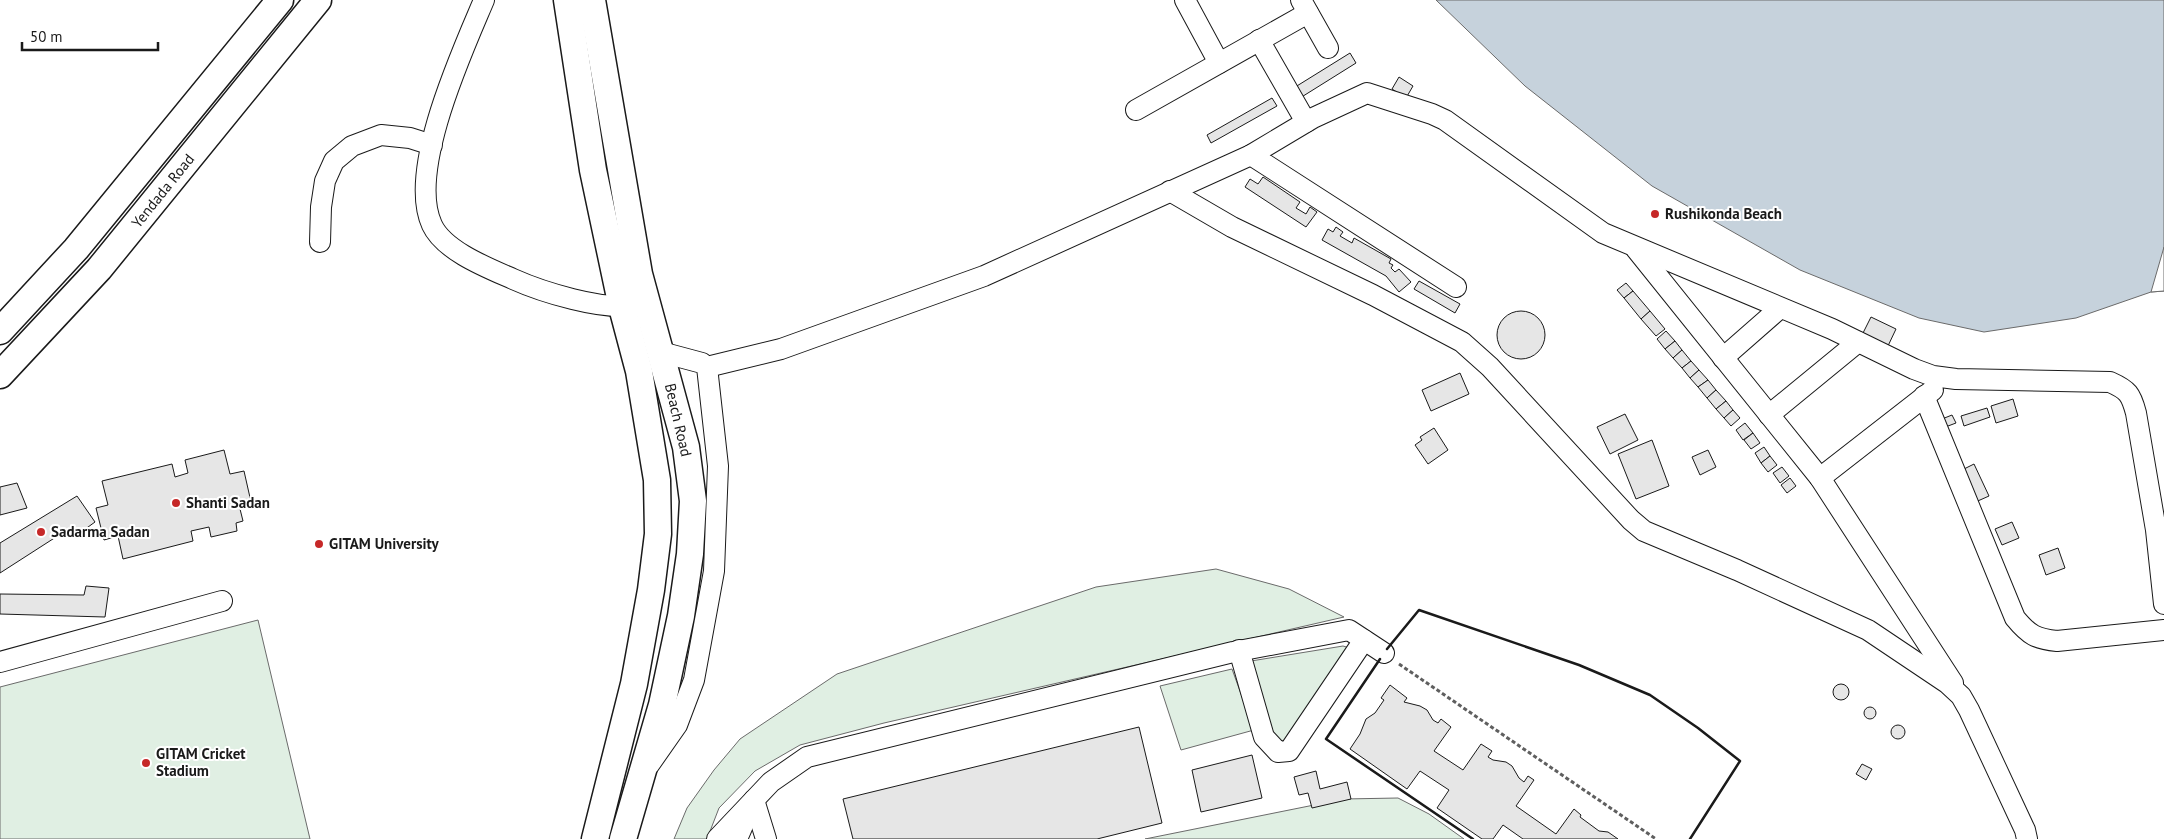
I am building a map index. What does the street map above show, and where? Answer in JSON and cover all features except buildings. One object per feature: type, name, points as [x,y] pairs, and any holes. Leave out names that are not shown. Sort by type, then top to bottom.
[{"type":"main road","name":"Yendada Road","points":[[0,331],[76,249],[280,0]]},
{"type":"main road","name":"Yendada Road","points":[[0,375],[99,268],[318,0]]},
{"type":"main road","points":[[567,0],[593,170],[634,305],[639,371],[657,480],[658,534],[652,590],[634,684],[594,839]]},
{"type":"main road","name":"Beach Road","points":[[592,0],[626,202],[634,305],[661,352],[686,447],[692,510],[690,554],[681,616],[662,705],[623,839]]},
{"type":"street","points":[[484,0],[451,82],[432,145],[426,205],[433,226],[454,249],[488,268],[528,285],[573,298],[634,305]]},
{"type":"street","points":[[1192,3],[1219,63]]},
{"type":"street","points":[[1136,110],[1259,40],[1305,6],[1328,48]]},
{"type":"street","points":[[1259,40],[1306,122]]},
{"type":"street","points":[[707,367],[781,349],[984,276],[1251,155],[1306,122],[1367,93],[1445,120],[1603,233],[1634,248],[1858,342],[1914,369],[1933,376],[1948,378],[2110,382],[2123,388],[2132,397],[2156,530],[2164,604]]},
{"type":"street","points":[[320,242],[321,207],[325,181],[334,161],[352,146],[381,135],[410,138],[432,145]]},
{"type":"street","points":[[1251,155],[1456,287]]},
{"type":"street","points":[[1170,192],[1232,227],[1373,295],[1462,342],[1490,367],[1631,520],[1644,531],[1737,570],[1868,630],[1947,683],[1961,696]]},
{"type":"street","points":[[1634,248],[1820,478],[1961,696],[2025,830],[2027,839]]},
{"type":"street","points":[[1723,358],[1780,308]]},
{"type":"street","points":[[1769,415],[1858,342]]},
{"type":"street","points":[[643,773],[678,725],[694,680],[714,571],[718,466],[707,367],[702,363],[661,352]]},
{"type":"street","points":[[1820,478],[1948,378]]},
{"type":"street","points":[[1924,396],[2015,618],[2025,630],[2040,640],[2057,641],[2164,630]]},
{"type":"street","points":[[0,662],[222,601]]},
{"type":"street","points":[[1239,650],[1264,737],[1278,752],[1289,751],[1357,635]]},
{"type":"street","points":[[717,839],[732,820],[771,782],[807,757],[1239,650],[1357,635],[1384,653]]},
{"type":"street","points":[[737,839],[754,800]]},
{"type":"street","points":[[754,800],[766,839]]},
{"type":"path","points":[[1384,653],[1656,839]]},
{"type":"green space","points":[[1216,569],[1289,589],[1344,617],[884,723],[800,745],[755,771],[719,808],[707,839],[674,839],[687,808],[714,770],[740,739],[837,674],[1096,587]]},
{"type":"green space","name":"GITAM Cricket Stadium","points":[[258,620],[310,839],[0,839],[0,687]]},
{"type":"green space","points":[[1343,646],[1350,648],[1285,741],[1281,741],[1274,735],[1251,661]]},
{"type":"green space","points":[[1232,669],[1254,730],[1181,750],[1160,686]]},
{"type":"green space","points":[[1398,798],[1429,814],[1464,839],[1145,839],[1344,799]]},
{"type":"shaded area","points":[[1436,0],[2164,0],[2164,291],[2151,292],[2076,318],[1984,332],[1919,318],[1800,270],[1652,186],[1525,86]]},
{"type":"pier","points":[[2164,247],[2164,291],[2151,292]]},
{"type":"wall","points":[[1387,649],[1419,610],[1579,665],[1650,695],[1698,728],[1740,761],[1690,839]]},
{"type":"wall","points":[[1380,659],[1326,739],[1473,839]]},
{"type":"place","name":"Rushikonda Beach","points":[[1655,214]]},
{"type":"place","name":"Shanti Sadan","points":[[176,503]]},
{"type":"place","name":"Sadarma Sadan","points":[[41,532]]},
{"type":"place","name":"GITAM University","points":[[319,544]]},
{"type":"place","name":"GITAM Cricket Stadium","points":[[146,763]]}]
